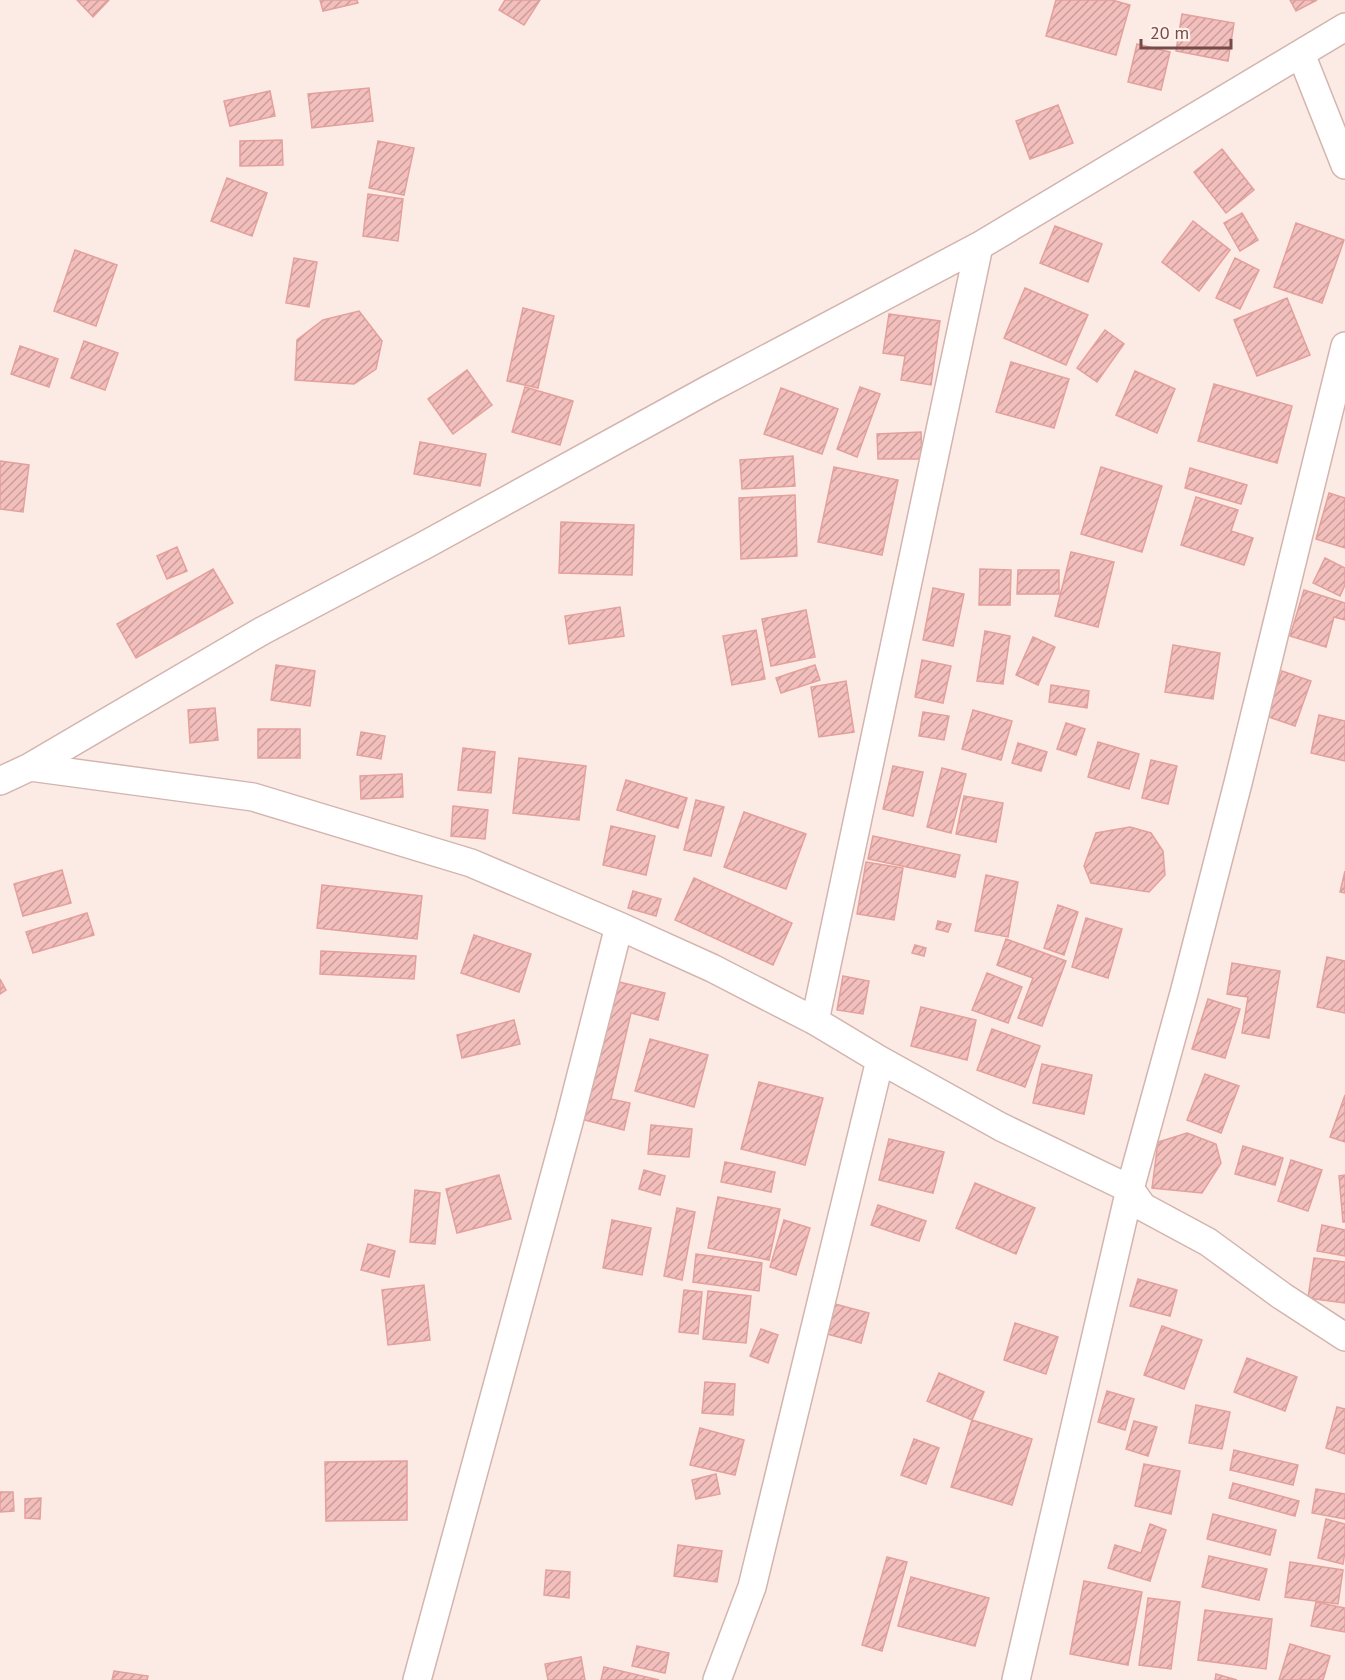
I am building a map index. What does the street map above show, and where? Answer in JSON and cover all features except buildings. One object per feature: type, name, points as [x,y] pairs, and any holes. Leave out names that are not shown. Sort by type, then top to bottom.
[{"type":"street","points":[[0,781],[30,767],[262,631],[979,246],[1345,27]]},
{"type":"street","points":[[1301,54],[1345,165]]},
{"type":"street","points":[[815,1021],[979,246]]},
{"type":"street","points":[[1016,1680],[1130,1189],[1238,783],[1345,346]]},
{"type":"street","points":[[30,767],[253,797],[471,863],[619,926],[712,968],[815,1021],[1001,1127],[1130,1189],[1143,1207],[1208,1242],[1282,1296],[1345,1337]]},
{"type":"street","points":[[417,1680],[569,1122],[619,926]]},
{"type":"street","points":[[717,1680],[752,1587],[880,1060]]}]
